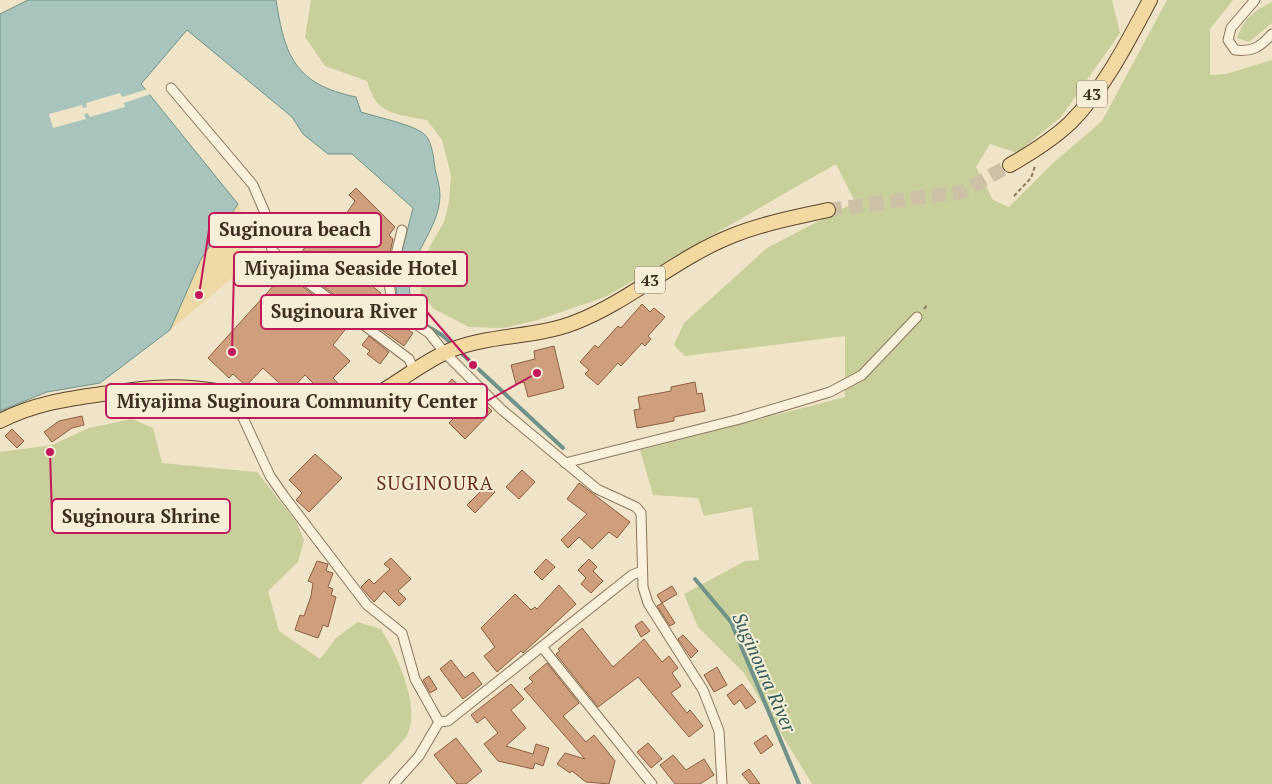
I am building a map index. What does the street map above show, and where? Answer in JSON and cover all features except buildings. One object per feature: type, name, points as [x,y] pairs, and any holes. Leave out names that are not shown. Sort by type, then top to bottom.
[{"type":"main road","name":"43","points":[[1010,165],[1042,146],[1070,122],[1113,67],[1150,0]]},
{"type":"main road","name":"43","points":[[0,421],[42,404],[148,387],[179,385],[310,410],[334,409],[369,399],[414,370],[449,351],[471,344],[559,328],[577,322],[595,314],[684,260],[733,235],[776,221],[828,210]]},
{"type":"street","points":[[1255,0],[1231,28],[1228,40],[1235,50],[1246,51],[1259,48],[1272,34]]},
{"type":"street","points":[[171,88],[253,184],[265,213],[272,250],[291,270],[408,359],[414,370]]},
{"type":"street","points":[[402,230],[389,283],[392,303],[396,311],[429,332],[502,409],[596,489],[636,507],[641,513],[643,587],[648,603],[703,690],[718,731],[722,784]]},
{"type":"street","points":[[565,463],[740,419],[830,392],[862,375],[917,317]]},
{"type":"street","points":[[238,395],[238,407],[270,476],[366,605],[402,633],[415,679],[439,722]]},
{"type":"street","points":[[439,722],[448,722],[632,575],[642,571]]},
{"type":"street","points":[[542,647],[652,784]]},
{"type":"street","points":[[394,784],[419,756],[439,722]]},
{"type":"path","points":[[1014,196],[1030,178],[1042,146]]},
{"type":"green space","points":[[311,0],[1112,0],[1120,33],[1061,117],[1017,153],[990,144],[976,167],[993,200],[1009,207],[1052,164],[1102,121],[1167,0],[1233,0],[1210,29],[1210,75],[1226,74],[1272,60],[1272,784],[812,784],[744,673],[698,627],[684,594],[745,561],[759,560],[752,507],[704,516],[698,498],[653,495],[640,450],[845,397],[845,336],[685,356],[674,345],[684,323],[767,248],[855,202],[836,164],[605,297],[538,320],[504,328],[469,327],[434,309],[421,294],[420,271],[428,250],[444,222],[449,202],[451,175],[442,140],[427,120],[392,112],[379,105],[367,81],[325,66],[305,37]]},
{"type":"green space","points":[[1272,2],[1272,23],[1249,42],[1237,38],[1246,20],[1260,8]]},
{"type":"green space","points":[[132,419],[153,428],[162,463],[257,472],[297,523],[304,540],[298,562],[268,591],[279,631],[320,659],[337,637],[358,622],[381,629],[394,652],[406,682],[410,697],[410,725],[402,742],[361,784],[0,784],[0,452],[52,445],[89,428]]},
{"type":"sand","points":[[238,204],[251,235],[254,260],[170,330],[201,259]]},
{"type":"water","points":[[28,0],[276,0],[289,52],[296,65],[306,76],[335,91],[356,97],[361,112],[414,128],[426,136],[430,143],[440,189],[439,208],[413,268],[410,296],[398,306],[395,279],[413,208],[352,154],[328,154],[303,134],[292,117],[187,30],[141,84],[238,204],[201,259],[170,330],[100,383],[47,392],[0,411],[0,14]]},
{"type":"pier","points":[[148,89],[151,94],[124,103],[125,107],[90,117],[88,113],[84,114],[86,119],[53,128],[49,114],[82,105],[83,108],[87,107],[86,103],[120,93],[122,97]]},
{"type":"waterway","name":"Suginoura River","points":[[404,301],[408,315],[442,335],[454,346]]},
{"type":"waterway","name":"Suginoura River","points":[[459,351],[563,448]]},
{"type":"waterway","name":"Suginoura River","points":[[695,579],[731,622],[799,784]]},
{"type":"tunnel","points":[[828,210],[962,192],[1010,165]]},
{"type":"place","name":"Suginoura beach","points":[[199,295]]},
{"type":"place","name":"Miyajima Seaside Hotel","points":[[232,352]]},
{"type":"place","name":"Suginoura River","points":[[473,365]]},
{"type":"place","name":"Miyajima Suginoura Community Center","points":[[537,373]]},
{"type":"place","name":"Suginoura Shrine","points":[[50,452]]},
{"type":"district","name":"SUGINOURA","points":[[435,482]]}]
